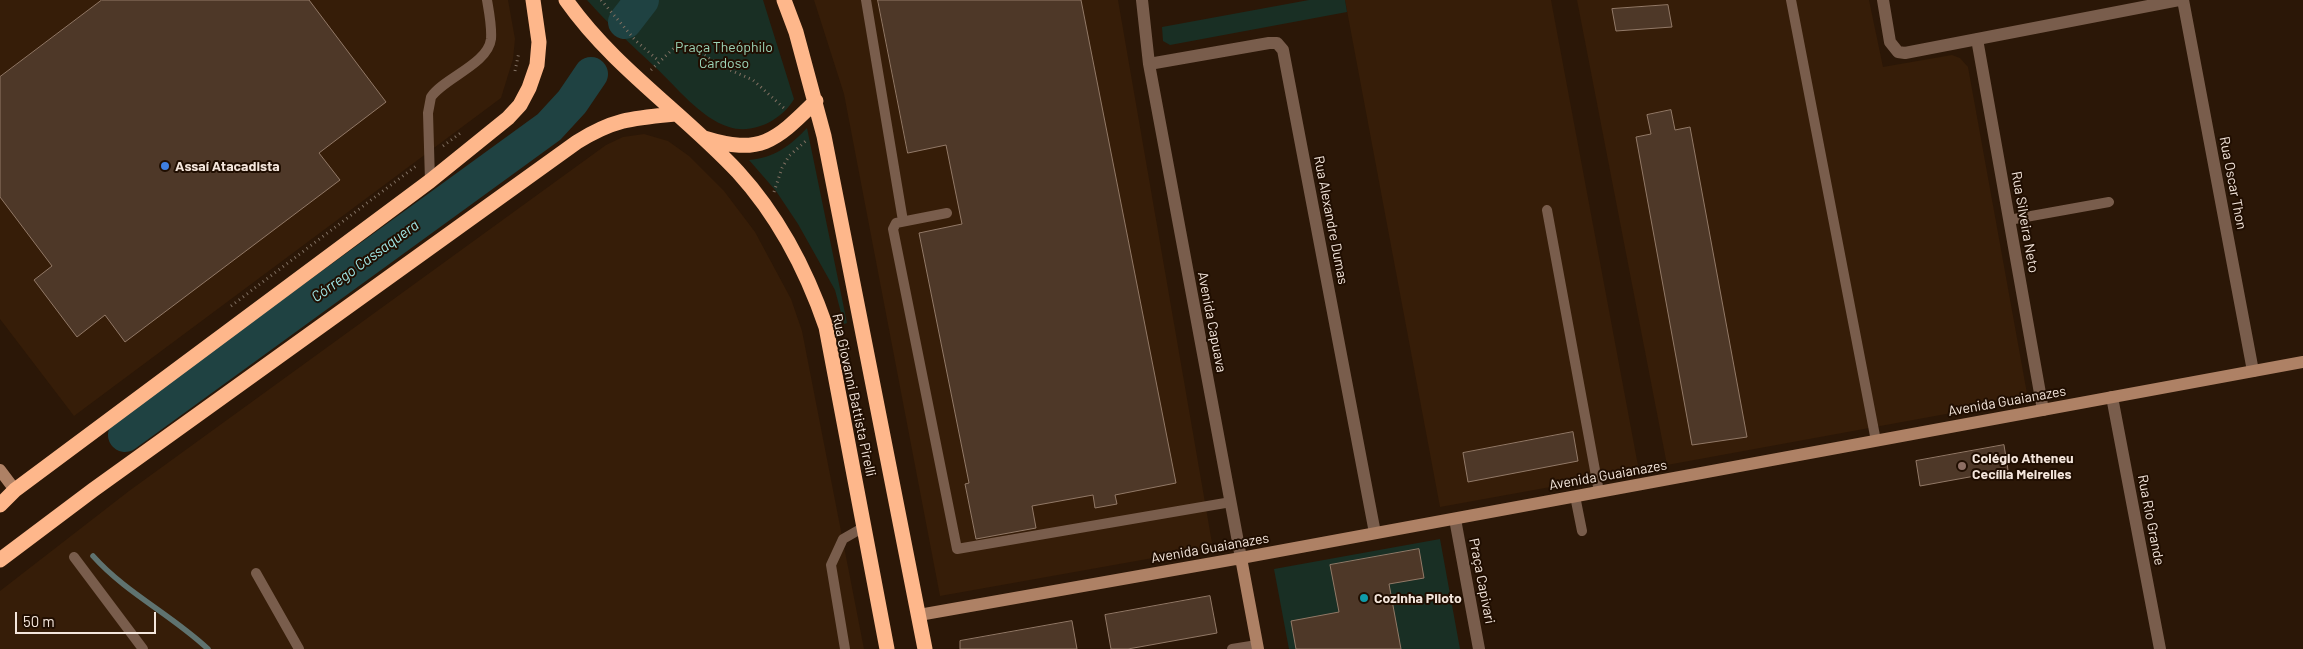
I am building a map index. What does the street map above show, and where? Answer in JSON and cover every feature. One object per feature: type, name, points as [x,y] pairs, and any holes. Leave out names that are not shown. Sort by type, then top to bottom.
[{"type":"highway","points":[[0,504],[15,490],[430,181],[496,129],[520,105],[529,88],[537,65],[539,42],[533,0]]},
{"type":"highway","name":"Rua Giovanni Battista Pirelli","points":[[566,0],[610,53],[738,173],[784,231],[799,260],[814,292],[826,326],[887,649]]},
{"type":"highway","name":"Rua Giovanni Battista Pirelli","points":[[784,0],[816,101],[824,136],[926,649]]},
{"type":"highway","points":[[702,138],[724,144],[759,145],[774,139],[816,101]]},
{"type":"highway","points":[[0,560],[93,490],[577,142],[609,124],[627,118],[675,114]]},
{"type":"main road","name":"Avenida Guaianazes","points":[[919,615],[1455,519],[2303,362]]},
{"type":"main road","points":[[0,470],[15,490]]},
{"type":"main road","name":"Avenida Capuava","points":[[1241,558],[1258,647]]},
{"type":"street","points":[[1883,0],[1890,42],[1898,52],[1905,53],[2179,0]]},
{"type":"street","name":"Rua Oscar Thon","points":[[2183,0],[2253,371]]},
{"type":"street","name":"Avenida Capuava","points":[[1140,2],[1149,64],[1241,558]]},
{"type":"street","name":"Rua Silveira Neto","points":[[1977,39],[2042,410]]},
{"type":"street","name":"Rua Alexandre Dumas","points":[[1149,64],[1269,43],[1277,43],[1283,50],[1375,533]]},
{"type":"street","name":"Rua Rio Grande","points":[[2112,397],[2160,649]]},
{"type":"street","name":"Praça Capivari","points":[[1455,519],[1480,649]]},
{"type":"lane","points":[[430,181],[428,113],[430,97],[480,58],[489,46],[491,31],[487,0]]},
{"type":"lane","points":[[866,0],[903,221]]},
{"type":"lane","points":[[1791,0],[1876,441]]},
{"type":"lane","points":[[2009,220],[2109,202]]},
{"type":"lane","points":[[1547,210],[1599,492]]},
{"type":"lane","points":[[948,213],[903,221],[893,225],[893,229],[957,549],[1231,502]]},
{"type":"lane","points":[[1575,496],[1582,531]]},
{"type":"lane","points":[[845,649],[830,565],[843,538],[864,527]]},
{"type":"lane","points":[[74,556],[143,649]]},
{"type":"lane","points":[[256,572],[299,649]]},
{"type":"lane","points":[[1232,649],[1258,647]]},
{"type":"path","points":[[601,0],[636,41],[659,61],[676,46],[687,47],[698,51],[721,66],[753,80],[786,110],[805,140]]},
{"type":"path","points":[[513,77],[520,51]]},
{"type":"path","points":[[224,311],[467,128]]},
{"type":"path","points":[[761,202],[776,191],[782,168],[789,156],[805,140],[824,136]]},
{"type":"shaded area","name":"Assaí Atacadista","points":[[0,0],[508,0],[515,39],[513,59],[501,98],[74,416],[0,319]]},
{"type":"shaded area","points":[[814,0],[1118,0],[1212,543],[1209,548],[940,596],[844,94]]},
{"type":"shaded area","points":[[1345,0],[1551,0],[1639,471],[1440,507]]},
{"type":"shaded area","points":[[1577,0],[1869,0],[1883,67],[1952,55],[1960,58],[1968,67],[2028,399],[1667,465]]},
{"type":"shaded area","points":[[644,134],[668,141],[689,156],[724,191],[755,232],[791,299],[802,331],[864,649],[0,649],[0,591],[129,491],[606,145],[623,137]]},
{"type":"green space","name":"Praça Theóphilo Cardoso","points":[[587,0],[763,0],[794,99],[782,113],[766,124],[757,127],[738,129],[718,123],[689,101]]},
{"type":"green space","points":[[1309,0],[1345,0],[1347,12],[1170,45],[1163,41],[1162,27]]},
{"type":"green space","points":[[807,128],[847,323],[844,324],[835,290],[798,224],[776,191],[749,160],[774,154]]},
{"type":"green space","points":[[1440,539],[1460,649],[1289,649],[1274,569]]},
{"type":"building","name":"Assaí Atacadista","points":[[102,0],[309,0],[386,102],[319,153],[340,180],[125,342],[105,315],[77,337],[34,280],[52,266],[0,197],[0,77]]},
{"type":"building","points":[[878,0],[1081,0],[1176,483],[1115,495],[1117,504],[1095,508],[1093,495],[1032,506],[1036,528],[976,539],[965,484],[969,483],[919,233],[962,224],[946,145],[908,153]]},
{"type":"building","points":[[1668,5],[1672,27],[1616,31],[1612,9]]},
{"type":"building","points":[[1671,110],[1675,130],[1690,127],[1747,437],[1692,445],[1636,137],[1651,134],[1647,115]]},
{"type":"building","points":[[1573,432],[1578,461],[1468,482],[1463,453]]},
{"type":"building","name":"Colégio Atheneu Cecília Meirelles","points":[[2004,445],[2008,470],[1920,486],[1916,461]]},
{"type":"building","name":"Cozinha Piloto","points":[[1419,549],[1424,578],[1389,584],[1401,649],[1296,649],[1291,621],[1339,612],[1330,565]]},
{"type":"building","points":[[1210,596],[1217,633],[1128,649],[1111,649],[1105,615]]},
{"type":"building","points":[[1072,621],[1077,649],[960,649],[960,641]]},
{"type":"waterway","name":"Córrego Cassaquera","points":[[625,22],[642,0]]},
{"type":"waterway","name":"Córrego Cassaquera","points":[[125,435],[549,127],[572,102],[591,74]]},
{"type":"waterway","points":[[93,556],[134,593],[179,625],[208,649]]},
{"type":"place","name":"Assaí Atacadista","points":[[165,166]]},
{"type":"place","name":"Colégio Atheneu Cecília Meirelles","points":[[1962,466]]},
{"type":"place","name":"Cozinha Piloto","points":[[1364,598]]}]
